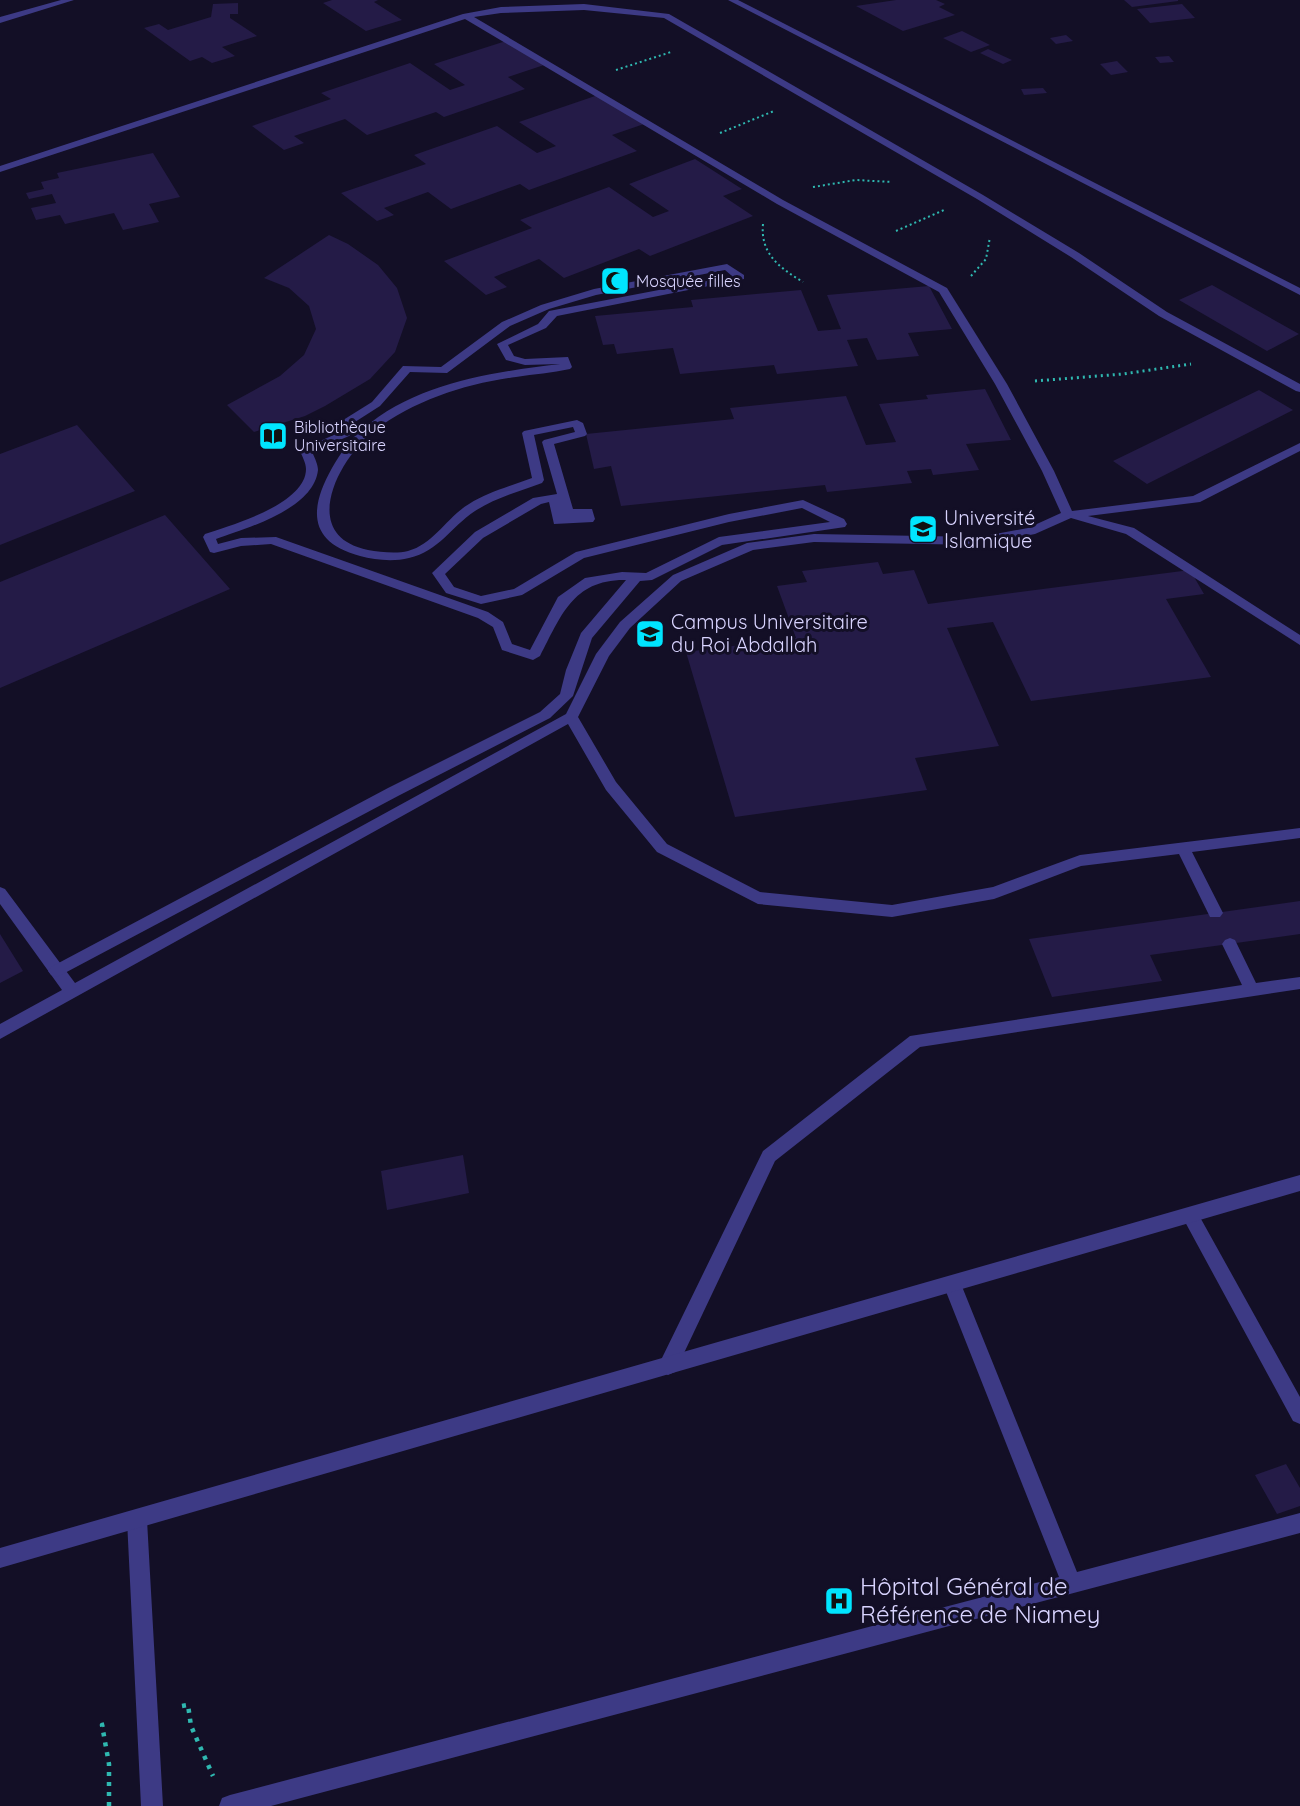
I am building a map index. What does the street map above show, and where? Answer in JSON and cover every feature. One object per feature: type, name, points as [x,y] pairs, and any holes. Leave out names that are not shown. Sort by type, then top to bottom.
[{"type":"street","points":[[0,20],[70,0]]},
{"type":"street","points":[[734,1],[757,0]]},
{"type":"street","points":[[734,1],[1300,292]]},
{"type":"street","points":[[0,169],[466,16],[501,10],[584,7],[666,15],[980,197],[1075,255],[1163,314],[1300,388]]},
{"type":"street","points":[[466,16],[685,147],[943,290],[1001,384],[1048,471],[1068,514],[1130,531],[1300,641]]},
{"type":"street","points":[[727,267],[740,277],[553,313],[542,326],[502,344],[510,358],[525,362],[564,359],[566,368],[516,372],[464,384],[436,393],[394,413],[368,430],[345,454],[327,492],[323,515],[325,530],[338,542],[356,551],[390,557],[415,553],[449,531],[468,510],[538,480],[528,433],[577,423],[581,434],[548,441],[568,513],[588,512],[589,519],[558,521],[554,497],[537,501],[479,535],[438,573],[450,590],[481,600],[518,592],[580,555],[729,518],[803,504],[841,524],[719,541],[648,577],[637,576],[589,581],[563,600],[533,656],[507,647],[498,625],[483,615],[272,540],[241,542],[214,549],[209,537],[289,503],[306,491],[314,473],[311,459],[306,452],[345,434],[336,429],[376,404],[408,369],[443,371],[506,324],[545,307],[594,292],[727,267]]},
{"type":"street","points":[[0,1032],[571,717],[603,654],[625,625],[677,578],[751,546],[814,538],[979,541],[1031,531],[1068,514],[1196,499],[1300,446]]},
{"type":"street","points":[[56,971],[393,792],[545,715],[566,696],[586,636],[637,576]]},
{"type":"street","points":[[571,717],[611,786],[662,848],[758,898],[891,911],[994,893],[1080,861],[1300,833]]},
{"type":"street","points":[[1183,848],[1215,914]]},
{"type":"street","points":[[0,893],[72,992]]},
{"type":"street","points":[[1230,944],[1252,991]]},
{"type":"street","points":[[668,1366],[769,1155],[916,1041],[1300,984]]},
{"type":"street","points":[[0,1558],[1300,1184]]},
{"type":"street","points":[[1190,1215],[1300,1416]]},
{"type":"street","points":[[952,1284],[1071,1583]]},
{"type":"street","points":[[137,1520],[152,1806]]},
{"type":"street","points":[[230,1806],[1300,1522]]},
{"type":"path","points":[[579,83],[676,50]]},
{"type":"path","points":[[685,147],[778,109]]},
{"type":"path","points":[[862,246],[980,197]]},
{"type":"path","points":[[1001,384],[1123,374],[1191,364]]},
{"type":"building","points":[[332,0],[378,0],[374,2],[402,20],[366,31],[323,3]]},
{"type":"building","points":[[896,0],[936,0],[945,4],[939,7],[955,15],[903,31],[856,6]]},
{"type":"building","points":[[1124,0],[1178,0],[1178,1],[1132,7]]},
{"type":"building","points":[[238,3],[238,14],[230,14],[230,18],[257,36],[222,47],[235,56],[212,63],[202,57],[190,61],[144,28],[159,24],[168,30],[211,17],[213,4]]},
{"type":"building","points":[[1182,4],[1195,18],[1150,23],[1137,9]]},
{"type":"building","points":[[962,31],[990,45],[971,52],[943,38]]},
{"type":"building","points":[[1066,35],[1073,41],[1056,44],[1050,38]]},
{"type":"building","points":[[506,41],[544,65],[508,77],[525,89],[444,117],[436,112],[367,135],[345,119],[294,136],[304,143],[284,150],[252,126],[331,99],[321,93],[410,63],[450,90],[465,85],[434,64]]},
{"type":"building","points":[[988,49],[1012,60],[1003,64],[980,53]]},
{"type":"building","points":[[1169,56],[1174,62],[1160,63],[1155,57]]},
{"type":"building","points":[[1117,61],[1128,72],[1111,75],[1100,64]]},
{"type":"building","points":[[1043,88],[1047,93],[1024,95],[1021,89]]},
{"type":"building","points":[[598,95],[644,124],[612,135],[637,151],[529,190],[520,184],[451,209],[428,192],[384,208],[394,215],[377,221],[341,193],[426,164],[414,155],[497,126],[537,153],[556,146],[519,122]]},
{"type":"building","points":[[153,153],[180,197],[149,204],[159,222],[123,230],[114,213],[65,224],[60,215],[36,220],[31,208],[56,203],[52,194],[29,199],[26,193],[44,189],[41,182],[59,178],[57,173]]},
{"type":"building","points":[[695,159],[742,189],[723,196],[753,216],[650,256],[639,249],[564,278],[539,259],[494,277],[507,287],[486,295],[444,261],[532,228],[520,220],[609,187],[653,217],[669,211],[629,184]]},
{"type":"building","points":[[329,235],[348,244],[378,265],[397,288],[407,318],[395,352],[370,379],[325,406],[305,416],[254,432],[227,405],[280,376],[304,355],[316,329],[309,306],[289,288],[264,278]]},
{"type":"building","points":[[1212,285],[1299,334],[1267,351],[1179,300]]},
{"type":"building","points":[[929,286],[952,329],[908,333],[919,356],[877,360],[867,338],[847,340],[858,366],[777,374],[774,365],[680,374],[673,348],[617,354],[614,344],[603,345],[595,316],[693,307],[691,300],[801,290],[818,331],[841,329],[827,295]]},
{"type":"building","points":[[985,389],[1011,440],[966,444],[979,470],[933,475],[931,469],[907,471],[912,483],[827,492],[825,485],[621,506],[611,466],[594,469],[586,434],[734,419],[730,408],[846,396],[866,445],[896,442],[879,404],[928,399],[926,395]]},
{"type":"building","points":[[1259,390],[1293,410],[1147,484],[1113,461]]},
{"type":"building","points":[[77,425],[135,491],[0,545],[0,454]]},
{"type":"building","points":[[165,515],[230,589],[0,688],[0,582]]},
{"type":"building","points":[[878,562],[883,574],[914,570],[928,604],[1190,570],[1204,594],[1166,599],[1211,677],[1031,701],[993,622],[947,628],[999,746],[915,758],[927,790],[735,817],[686,652],[796,638],[777,586],[807,582],[802,571]]},
{"type":"building","points":[[1300,901],[1300,934],[1150,955],[1162,981],[1052,997],[1029,939]]},
{"type":"building","points":[[0,934],[23,971],[0,983]]},
{"type":"building","points":[[463,1155],[469,1193],[387,1210],[381,1171]]},
{"type":"building","points":[[1286,1464],[1300,1488],[1300,1506],[1277,1514],[1255,1475]]},
{"type":"place","name":"Mosquée filles","points":[[615,281]]},
{"type":"place","name":"Bibliothèque Universitaire","points":[[273,436]]},
{"type":"place","name":"Université Islamique","points":[[923,529]]},
{"type":"place","name":"Campus Universitaire du Roi Abdallah","points":[[650,634]]},
{"type":"place","name":"Hôpital Général de Référence de Niamey","points":[[839,1601]]}]
